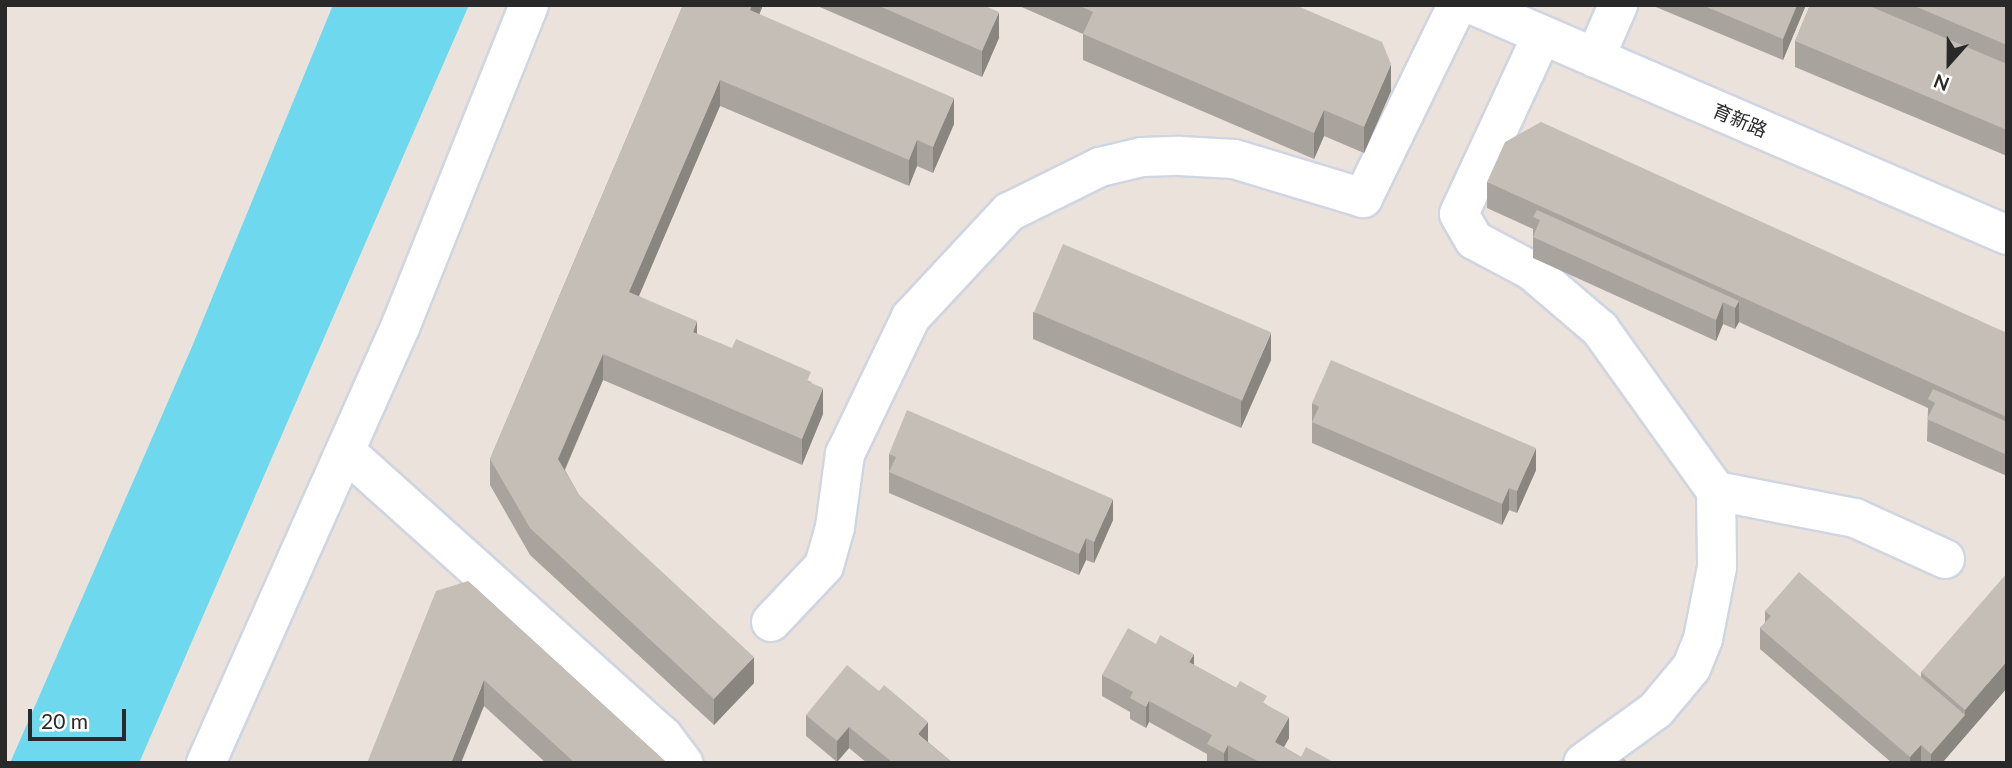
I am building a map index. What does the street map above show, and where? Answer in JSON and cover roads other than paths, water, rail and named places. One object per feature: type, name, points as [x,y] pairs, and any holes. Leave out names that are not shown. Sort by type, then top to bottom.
[{"type":"street","points":[[206,763],[401,325],[529,5]]},
{"type":"street","points":[[771,622],[824,566],[835,527],[845,454],[911,317],[1009,212],[1100,167],[1142,157],[1234,159],[1363,198],[1457,5]]},
{"type":"street","name":"育新路","points":[[1473,5],[2007,235]]},
{"type":"street","points":[[1595,58],[1618,5]]},
{"type":"street","points":[[1542,35],[1459,214],[1474,240],[1532,271],[1600,329],[1716,491],[1717,567],[1703,639],[1691,668],[1656,710],[1583,763]]},
{"type":"street","points":[[345,451],[663,736],[683,763]]},
{"type":"street","points":[[1716,491],[1855,518],[1945,559]]},
{"type":"water","points":[[333,5],[469,5],[139,763],[10,763],[191,349]]}]
